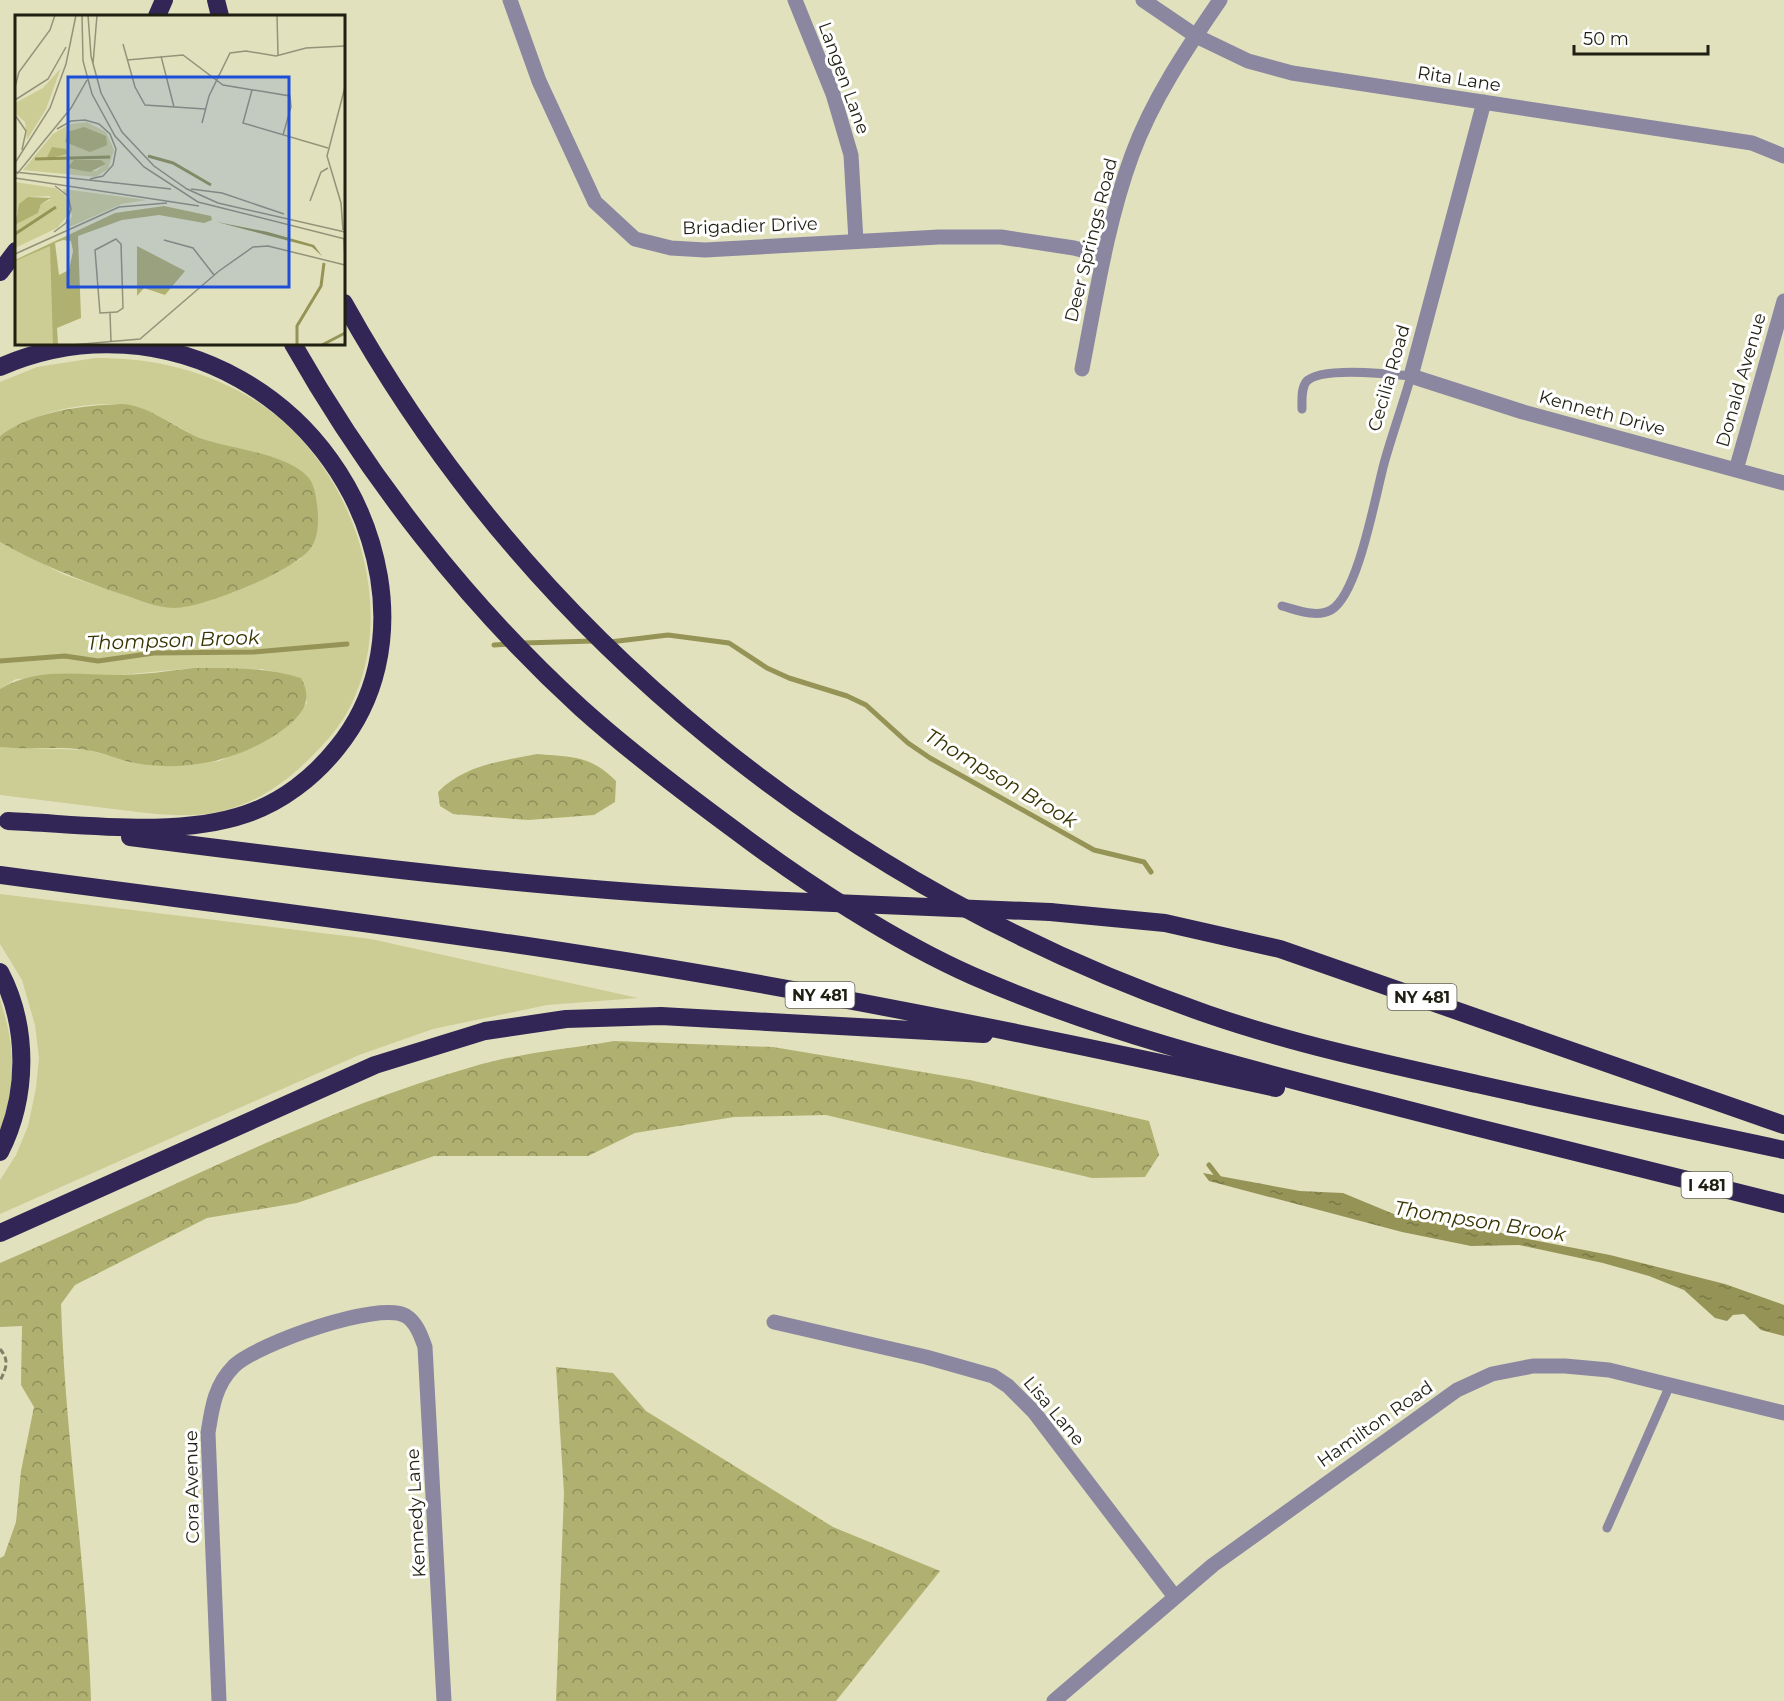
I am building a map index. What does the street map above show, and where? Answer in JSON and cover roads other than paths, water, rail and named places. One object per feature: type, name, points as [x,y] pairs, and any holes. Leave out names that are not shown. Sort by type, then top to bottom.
[{"type":"highway","points":[[147,0],[151,15]]},
{"type":"highway","points":[[157,15],[164,0]]},
{"type":"highway","points":[[216,0],[220,15]]},
{"type":"highway","points":[[0,272],[15,252]]},
{"type":"highway","points":[[345,305],[433,444],[489,517],[559,598],[653,691],[765,784],[861,848],[955,904],[1008,931],[1157,996],[1210,1015],[1350,1055],[1784,1150]]},
{"type":"highway","points":[[0,367],[35,354],[72,346],[134,345],[175,352],[204,362],[232,374],[264,393],[303,426],[343,476],[370,539],[381,586],[382,612],[376,672],[357,720],[338,747],[316,771],[297,787],[265,807],[230,819],[187,827],[4,820]]},
{"type":"highway","points":[[293,345],[377,475],[471,594],[547,674],[626,746],[755,845],[856,911],[966,973],[1049,1007],[1200,1056],[1630,1166]]},
{"type":"highway","name":"NY 481","points":[[4,820],[400,870],[663,894],[1050,912],[1165,923],[1280,949],[1784,1125]]},
{"type":"highway","name":"NY 481","points":[[0,875],[570,953],[896,1008],[1051,1038],[1630,1166]]},
{"type":"highway","points":[[0,972],[15,1012],[22,1064],[20,1093],[13,1121],[0,1152]]},
{"type":"highway","points":[[0,1233],[375,1065],[485,1031],[566,1018],[661,1016],[1051,1038]]},
{"type":"highway","name":"I 481","points":[[1630,1166],[1784,1204]]},
{"type":"street","name":"Brigadier Drive","points":[[510,0],[539,81],[579,173],[595,202],[634,239],[671,248],[705,250],[856,241],[1001,237],[1074,248],[1104,256]]},
{"type":"street","name":"Langen Lane","points":[[795,0],[833,94],[851,155],[856,241]]},
{"type":"street","name":"Rita Lane","points":[[1143,0],[1196,36],[1248,61],[1292,73],[1752,143],[1784,156]]},
{"type":"street","name":"Deer Springs Road","points":[[1082,369],[1104,256],[1132,153],[1153,109],[1220,0]]},
{"type":"street","name":"Cecilia Road","points":[[1412,376],[1484,102]]},
{"type":"street","name":"Donald Avenue","points":[[1736,470],[1784,301]]},
{"type":"street","name":"Kenneth Drive","points":[[1412,376],[1523,412],[1784,483]]},
{"type":"street","name":"Cora Avenue","points":[[219,1701],[208,1433],[213,1400],[219,1386],[235,1366],[251,1354],[287,1338],[365,1314],[385,1311],[405,1316],[416,1324]]},
{"type":"street","name":"Lisa Lane","points":[[774,1322],[993,1376],[1008,1386],[1034,1412],[1175,1597]]},
{"type":"street","name":"Kennedy Lane","points":[[416,1324],[425,1347],[444,1701]]},
{"type":"street","name":"Hamilton Road","points":[[1054,1701],[1213,1565],[1378,1444],[1457,1390],[1492,1374],[1533,1366],[1609,1370],[1784,1413]]},
{"type":"lane","points":[[1302,409],[1303,388],[1308,380],[1319,375],[1370,372],[1412,376]]},
{"type":"lane","name":"Cecilia Road","points":[[1282,606],[1320,614],[1333,609],[1347,590],[1370,526],[1384,462],[1412,376]]},
{"type":"lane","points":[[1606,1528],[1670,1385]]},
{"type":"water","points":[[1203,1173],[1300,1191],[1343,1193],[1401,1217],[1436,1217],[1470,1223],[1508,1235],[1610,1255],[1725,1284],[1784,1305],[1784,1336],[1761,1330],[1744,1314],[1733,1315],[1727,1321],[1715,1318],[1684,1290],[1649,1276],[1603,1263],[1519,1245],[1471,1246],[1402,1232],[1209,1181]]},
{"type":"waterway","name":"Thompson Brook","points":[[610,642],[668,635],[729,643],[767,668],[789,678],[847,696],[866,705],[908,743],[930,758],[1094,850],[1144,862],[1151,872]]},
{"type":"waterway","name":"Thompson Brook","points":[[523,643],[594,641]]},
{"type":"waterway","name":"Thompson Brook","points":[[0,661],[65,656],[98,661],[154,653],[254,652],[347,644]]},
{"type":"waterway","name":"Thompson Brook","points":[[494,645],[511,644]]},
{"type":"waterway","name":"Thompson Brook","points":[[1209,1165],[1219,1178]]}]
